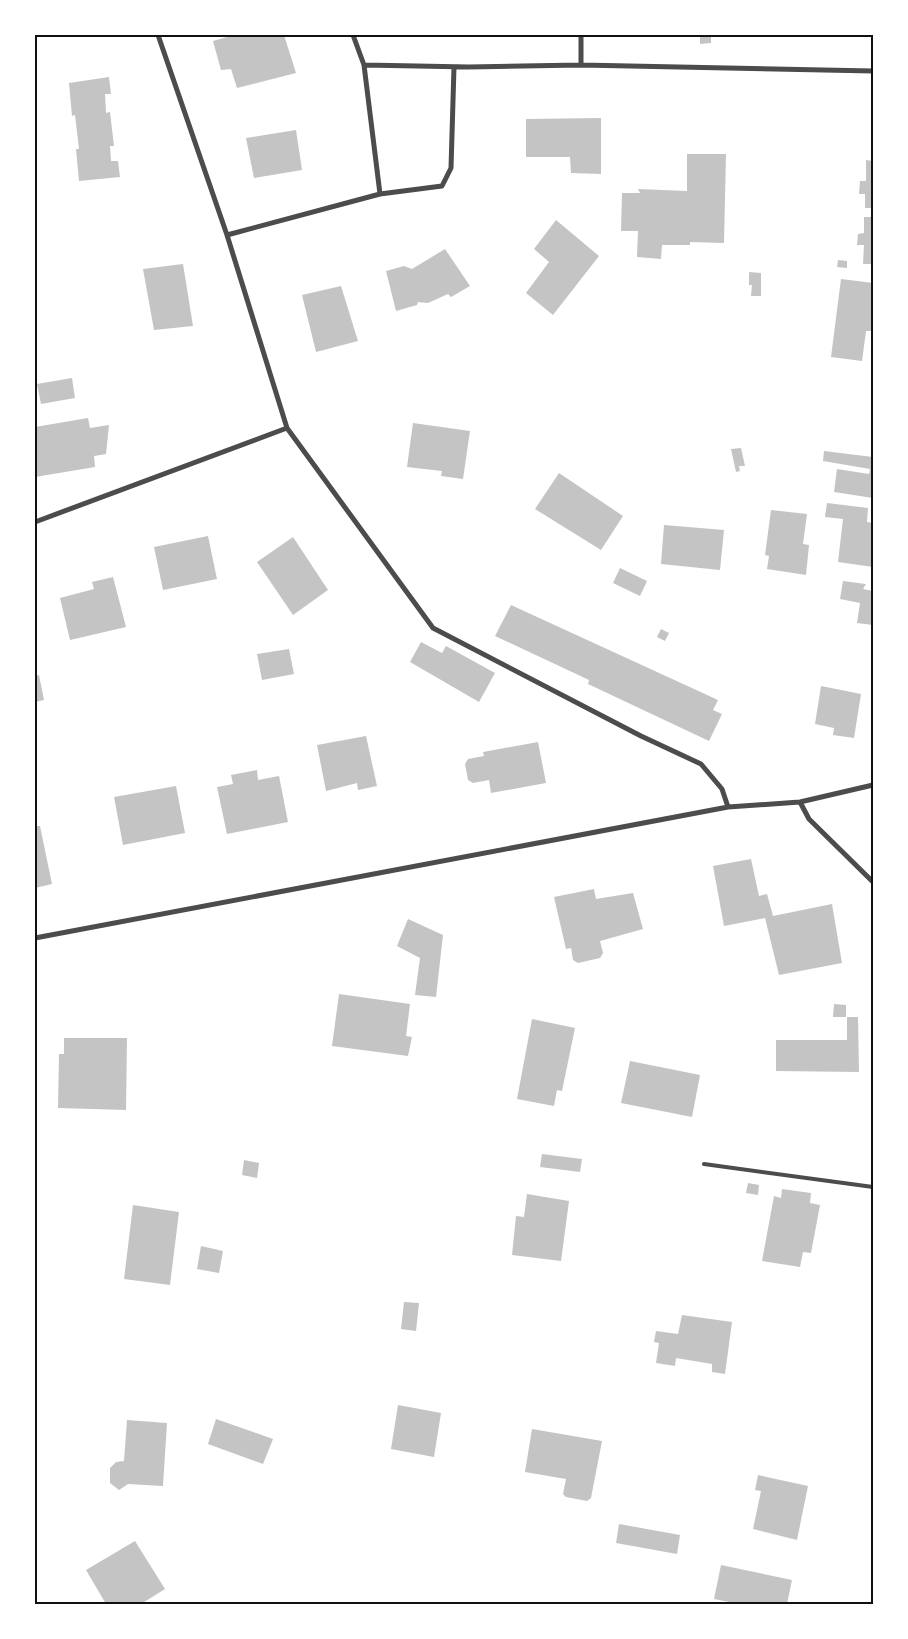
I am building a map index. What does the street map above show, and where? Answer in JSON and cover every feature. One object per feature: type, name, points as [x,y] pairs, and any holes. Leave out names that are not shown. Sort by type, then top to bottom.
[{"type":"street","points":[[158,35],[227,234],[287,428],[434,628],[642,736],[701,764],[722,789],[728,806]]},
{"type":"street","points":[[353,35],[364,65],[380,194]]},
{"type":"street","points":[[581,35],[581,65]]},
{"type":"street","points":[[364,65],[454,67],[581,65],[873,71]]},
{"type":"street","points":[[227,234],[380,194],[442,186],[451,168],[454,67]]},
{"type":"street","points":[[35,522],[287,428]]},
{"type":"street","points":[[35,938],[728,806],[800,802],[873,785]]},
{"type":"street","points":[[800,802],[809,819],[873,882]]},
{"type":"lane","points":[[704,1164],[873,1187]]},
{"type":"building","points":[[234,35],[284,35],[296,73],[237,88],[231,69],[221,70],[213,41]]},
{"type":"building","points":[[700,35],[711,35],[711,43],[700,44]]},
{"type":"building","points":[[109,77],[111,94],[105,94],[106,113],[110,112],[114,146],[110,146],[111,161],[118,161],[120,177],[79,181],[76,149],[79,149],[75,115],[72,116],[69,83]]},
{"type":"building","points":[[601,118],[601,174],[571,173],[570,157],[526,157],[526,119]]},
{"type":"building","points":[[296,130],[302,170],[254,178],[246,138]]},
{"type":"building","points":[[687,154],[726,154],[724,243],[690,242],[690,245],[662,245],[661,259],[637,257],[638,231],[621,231],[622,193],[640,193],[638,189],[687,191]]},
{"type":"building","points":[[866,160],[873,161],[873,208],[865,208],[865,194],[859,194],[860,181],[866,181]]},
{"type":"building","points":[[864,217],[873,217],[873,264],[863,264],[864,245],[857,245],[858,234],[864,233]]},
{"type":"building","points":[[556,220],[599,256],[553,315],[526,293],[549,262],[534,249]]},
{"type":"building","points":[[445,249],[470,286],[451,297],[448,294],[428,303],[418,302],[417,305],[396,311],[386,271],[404,266],[412,269]]},
{"type":"building","points":[[838,260],[847,261],[847,268],[837,267]]},
{"type":"building","points":[[183,264],[193,326],[154,330],[143,269]]},
{"type":"building","points":[[749,272],[761,273],[761,296],[751,296],[752,285],[749,285]]},
{"type":"building","points":[[841,279],[873,283],[873,331],[866,331],[862,361],[831,357]]},
{"type":"building","points":[[341,286],[358,341],[316,352],[302,295]]},
{"type":"building","points":[[72,378],[75,398],[41,404],[37,384]]},
{"type":"building","points":[[88,418],[90,428],[109,425],[106,454],[94,456],[95,467],[35,477],[35,427]]},
{"type":"building","points":[[413,423],[470,431],[463,479],[441,476],[442,471],[407,467]]},
{"type":"building","points":[[741,448],[745,466],[739,466],[740,471],[736,472],[731,449]]},
{"type":"building","points":[[824,451],[873,457],[873,498],[834,492],[837,469],[869,474],[870,469],[823,461]]},
{"type":"building","points":[[559,473],[623,516],[601,550],[535,509]]},
{"type":"building","points":[[827,503],[868,508],[867,522],[873,523],[873,567],[838,562],[843,519],[825,517]]},
{"type":"building","points":[[771,510],[807,514],[803,544],[809,545],[806,575],[767,569],[769,556],[765,555]]},
{"type":"building","points":[[664,525],[724,530],[720,570],[661,564]]},
{"type":"building","points":[[208,536],[217,579],[163,590],[154,547]]},
{"type":"building","points":[[293,537],[328,590],[293,615],[257,562]]},
{"type":"building","points":[[620,568],[647,581],[640,596],[613,583]]},
{"type":"building","points":[[113,577],[126,627],[70,640],[60,598],[94,589],[92,582]]},
{"type":"building","points":[[843,581],[866,584],[863,589],[873,591],[873,625],[857,623],[860,603],[840,599]]},
{"type":"building","points":[[511,605],[718,700],[713,710],[722,714],[709,741],[588,684],[589,680],[495,636]]},
{"type":"building","points":[[661,629],[669,633],[665,641],[657,637]]},
{"type":"building","points":[[421,642],[442,653],[446,646],[495,673],[479,702],[410,662]]},
{"type":"building","points":[[289,649],[294,674],[262,680],[257,654]]},
{"type":"building","points":[[39,675],[44,700],[35,702],[35,676]]},
{"type":"building","points":[[821,686],[861,694],[854,738],[833,735],[834,728],[815,724]]},
{"type":"building","points":[[366,736],[377,786],[358,790],[357,783],[326,791],[317,745]]},
{"type":"building","points":[[538,742],[546,783],[491,793],[489,780],[473,783],[468,780],[465,764],[468,759],[484,756],[483,752]]},
{"type":"building","points":[[257,770],[258,780],[279,776],[288,822],[227,834],[217,787],[233,784],[231,775]]},
{"type":"building","points":[[176,786],[185,833],[123,845],[114,797]]},
{"type":"building","points":[[35,826],[40,826],[52,884],[35,888]]},
{"type":"building","points":[[751,859],[759,896],[767,894],[773,916],[832,904],[842,963],[779,975],[765,918],[724,926],[713,866]]},
{"type":"building","points":[[594,889],[596,899],[633,893],[643,929],[600,941],[603,953],[600,958],[578,963],[573,960],[571,948],[566,949],[554,897]]},
{"type":"building","points":[[408,919],[443,935],[436,997],[415,995],[420,958],[397,946]]},
{"type":"building","points":[[339,994],[410,1004],[406,1036],[412,1037],[408,1056],[332,1046]]},
{"type":"building","points":[[834,1004],[846,1005],[846,1017],[833,1017]]},
{"type":"building","points":[[847,1017],[858,1017],[859,1072],[776,1071],[776,1040],[847,1040]]},
{"type":"building","points":[[532,1019],[575,1028],[562,1091],[557,1090],[554,1106],[517,1099]]},
{"type":"building","points":[[64,1038],[127,1038],[126,1110],[58,1108],[59,1054],[64,1054]]},
{"type":"building","points":[[630,1061],[700,1075],[692,1117],[621,1103]]},
{"type":"building","points":[[542,1154],[582,1159],[580,1172],[540,1167]]},
{"type":"building","points":[[244,1160],[259,1163],[257,1178],[242,1175]]},
{"type":"building","points":[[748,1183],[759,1185],[758,1195],[746,1193]]},
{"type":"building","points":[[782,1189],[811,1193],[810,1203],[820,1205],[811,1253],[803,1252],[800,1267],[762,1261],[774,1196],[781,1198]]},
{"type":"building","points":[[527,1194],[569,1201],[561,1261],[512,1255],[516,1216],[524,1217]]},
{"type":"building","points":[[133,1205],[179,1212],[170,1285],[124,1279]]},
{"type":"building","points":[[201,1246],[223,1251],[219,1273],[197,1269]]},
{"type":"building","points":[[404,1302],[419,1303],[416,1331],[401,1329]]},
{"type":"building","points":[[682,1315],[732,1322],[725,1374],[712,1372],[712,1364],[676,1358],[675,1366],[656,1363],[659,1343],[654,1342],[656,1331],[678,1334]]},
{"type":"building","points":[[398,1405],[441,1413],[434,1457],[391,1449]]},
{"type":"building","points":[[216,1419],[273,1439],[263,1464],[208,1444]]},
{"type":"building","points":[[127,1420],[167,1423],[163,1486],[128,1484],[119,1490],[110,1483],[110,1468],[116,1462],[124,1461]]},
{"type":"building","points":[[532,1429],[602,1441],[591,1498],[587,1501],[566,1497],[563,1494],[566,1479],[525,1472]]},
{"type":"building","points":[[758,1475],[808,1486],[797,1540],[753,1529],[761,1491],[755,1490]]},
{"type":"building","points":[[619,1524],[680,1535],[677,1554],[616,1543]]},
{"type":"building","points":[[135,1541],[165,1589],[141,1604],[106,1604],[86,1570]]},
{"type":"building","points":[[721,1565],[792,1580],[787,1604],[739,1604],[714,1599]]}]
